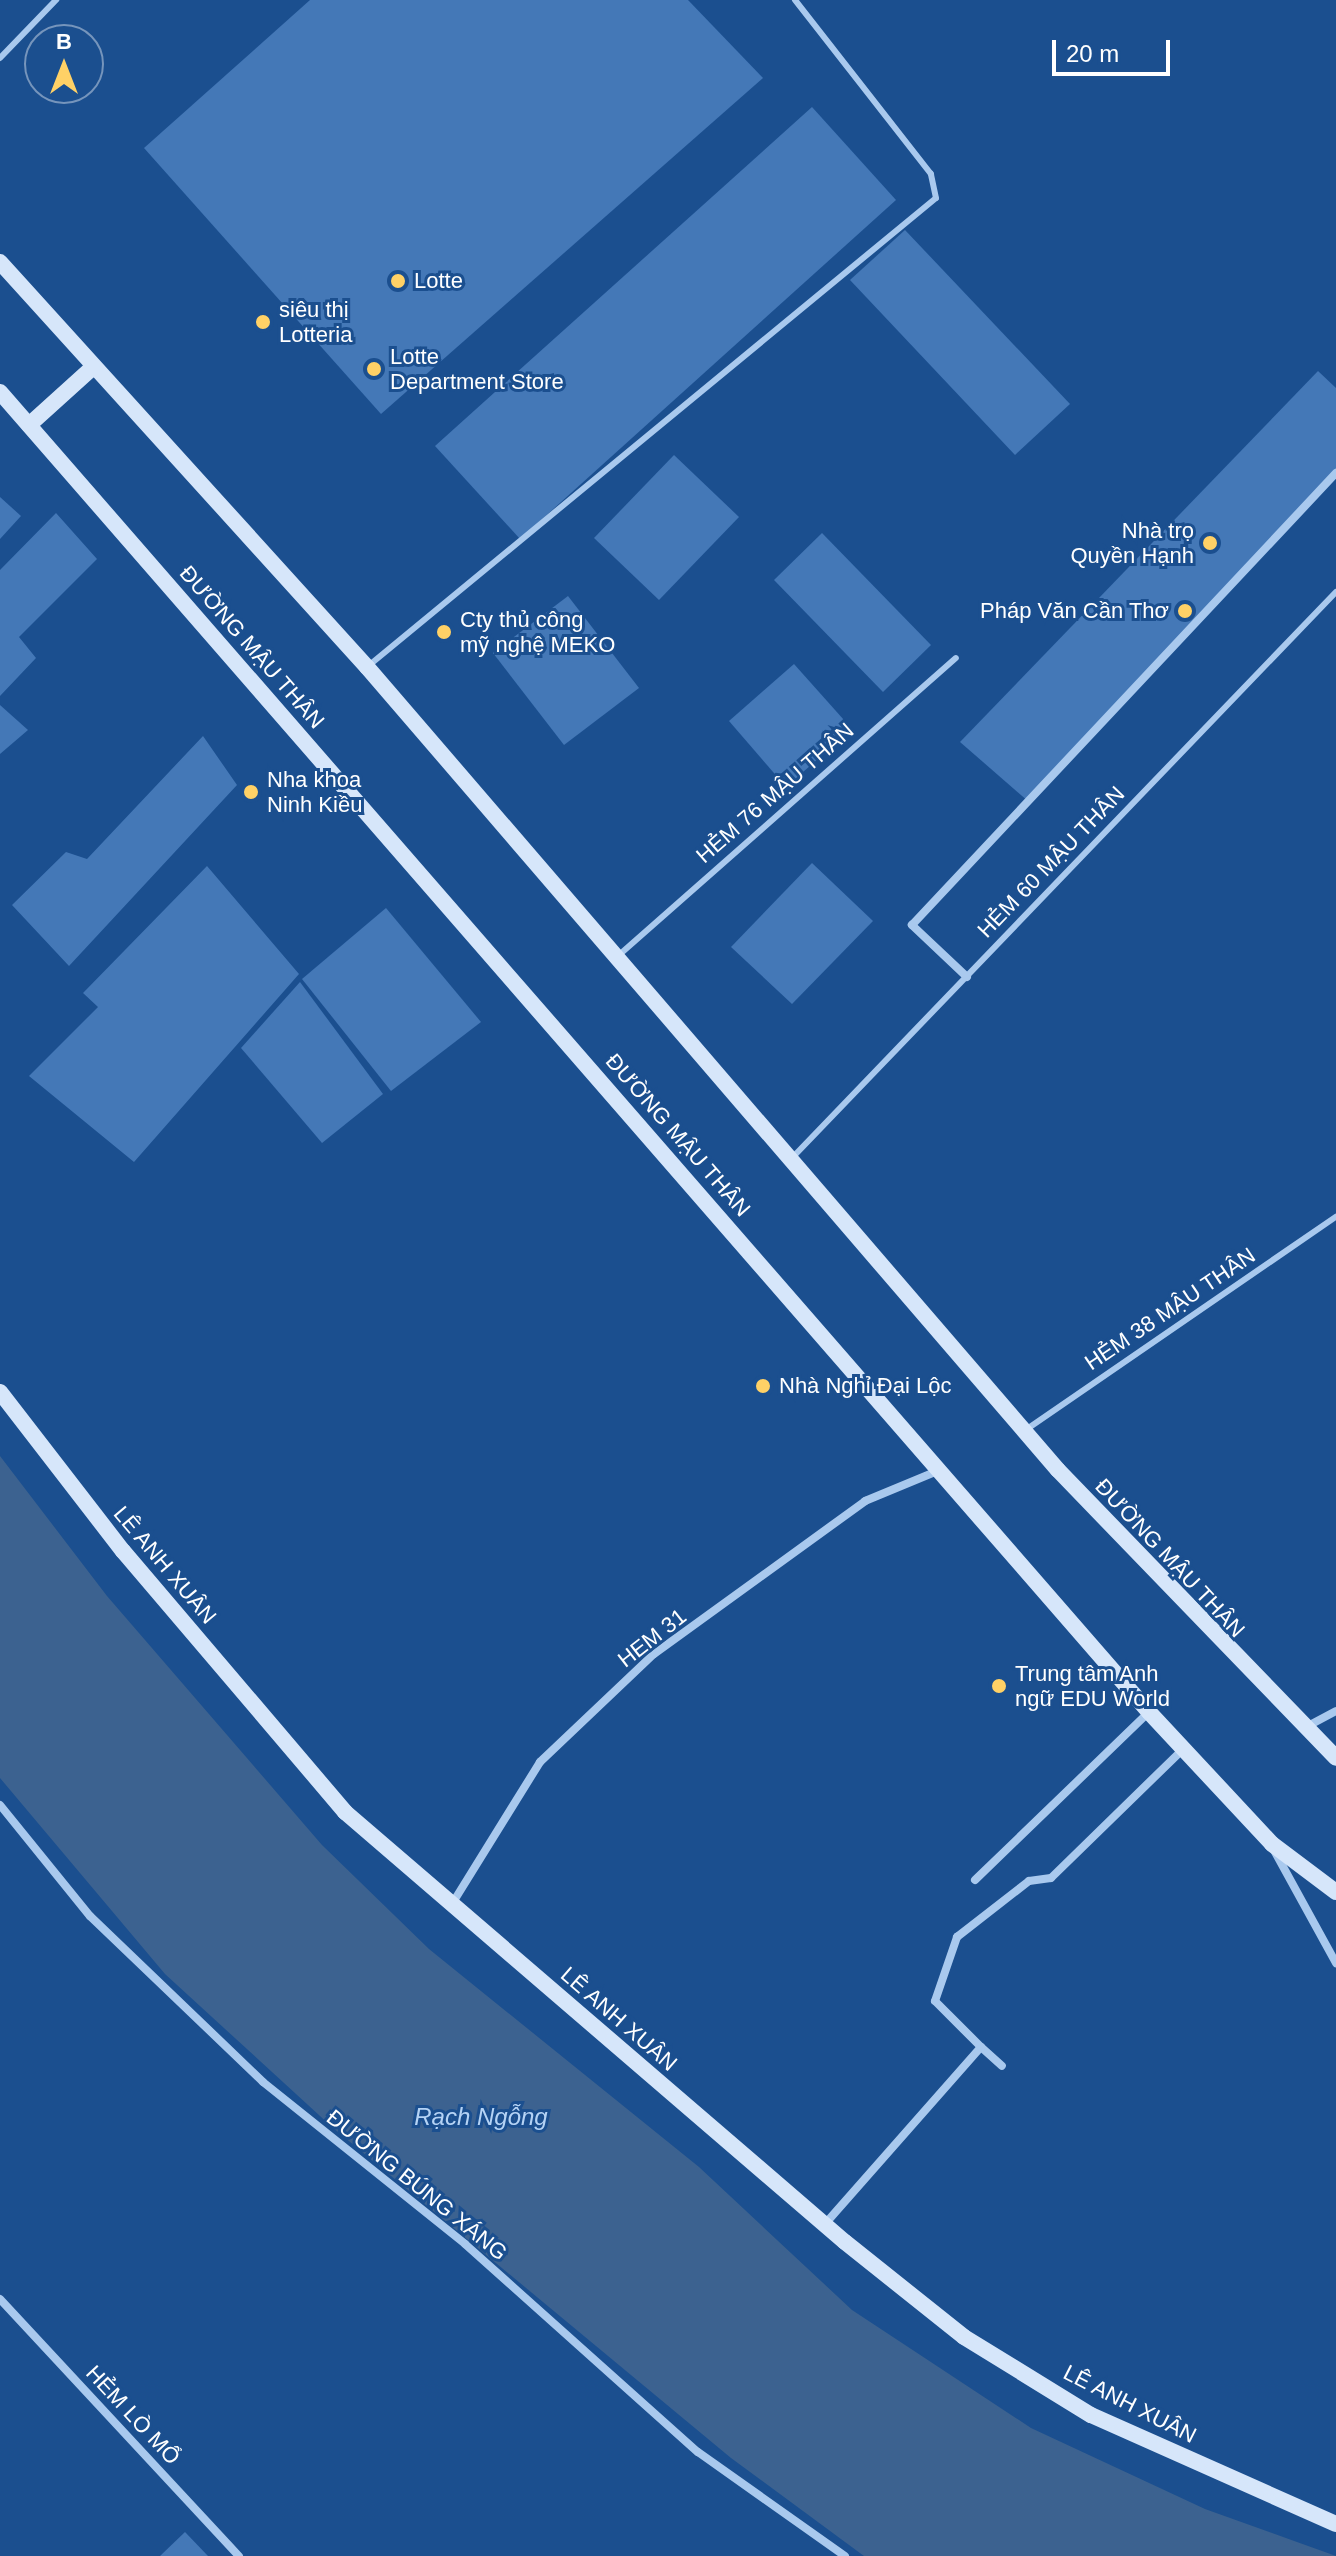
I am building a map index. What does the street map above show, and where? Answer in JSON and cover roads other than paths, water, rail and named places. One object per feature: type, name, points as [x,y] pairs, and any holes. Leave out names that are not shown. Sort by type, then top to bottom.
[{"type":"main road","name":"ĐƯỜNG MẬU THÂN","points":[[0,262],[92,368],[367,667],[619,955],[1024,1431],[1302,1729],[1336,1758]]},
{"type":"main road","points":[[29,425],[92,368]]},
{"type":"main road","name":"ĐƯỜNG MẬU THÂN","points":[[0,392],[1149,1712],[1272,1844],[1336,1892]]},
{"type":"main road","name":"LÊ ANH XUÂN","points":[[0,1392],[123,1551],[345,1812],[825,2225],[964,2337],[1091,2415],[1336,2524]]},
{"type":"street","points":[[967,977],[912,925],[1336,473]]},
{"type":"street","name":"HEM 31","points":[[451,1905],[540,1762],[654,1654],[865,1501],[940,1470]]},
{"type":"street","points":[[1302,1729],[1336,1711]]},
{"type":"street","points":[[975,1880],[1149,1712]]},
{"type":"street","points":[[1002,2066],[935,2001],[957,1937],[1029,1881],[1051,1878],[1183,1749]]},
{"type":"street","name":"ĐƯỜNG BÚNG XÁNG","points":[[0,1805],[90,1916],[263,2082],[465,2244],[698,2452],[845,2556]]},
{"type":"street","points":[[1272,1844],[1336,1963]]},
{"type":"street","points":[[825,2225],[981,2047]]},
{"type":"street","name":"HẺM LÒ MỔ","points":[[0,2299],[239,2556]]},
{"type":"lane","points":[[0,58],[56,0]]},
{"type":"lane","points":[[367,667],[936,198],[931,174],[795,0]]},
{"type":"lane","name":"HẺM 60 MẬU THÂN","points":[[792,1158],[1336,592]]},
{"type":"lane","name":"HẺM 76 MẬU THÂN","points":[[619,955],[956,658]]},
{"type":"lane","name":"HẺM 38 MẬU THÂN","points":[[1024,1431],[1336,1217]]},
{"type":"water","name":"Rạch Ngỗng","points":[[0,1456],[107,1596],[322,1845],[429,1949],[699,2167],[852,2310],[1031,2428],[1205,2509],[1336,2556],[864,2556],[731,2458],[332,2127],[165,1974],[0,1778]]},
{"type":"place","name":"Lotte","points":[[398,281]]},
{"type":"place","name":"siêu thị Lotteria","points":[[263,322]]},
{"type":"place","name":"Lotte Department Store","points":[[374,369]]},
{"type":"place","name":"Nhà trọ Quyền Hạnh","points":[[1210,543]]},
{"type":"place","name":"Pháp Văn Cần Thơ","points":[[1185,611]]},
{"type":"place","name":"Cty thủ công mỹ nghệ MEKO","points":[[444,632]]},
{"type":"place","name":"Nha khoa Ninh Kiều","points":[[251,792]]},
{"type":"place","name":"Nhà Nghỉ Đại Lộc","points":[[763,1386]]},
{"type":"place","name":"Trung tâm Anh ngữ EDU World","points":[[999,1686]]}]
